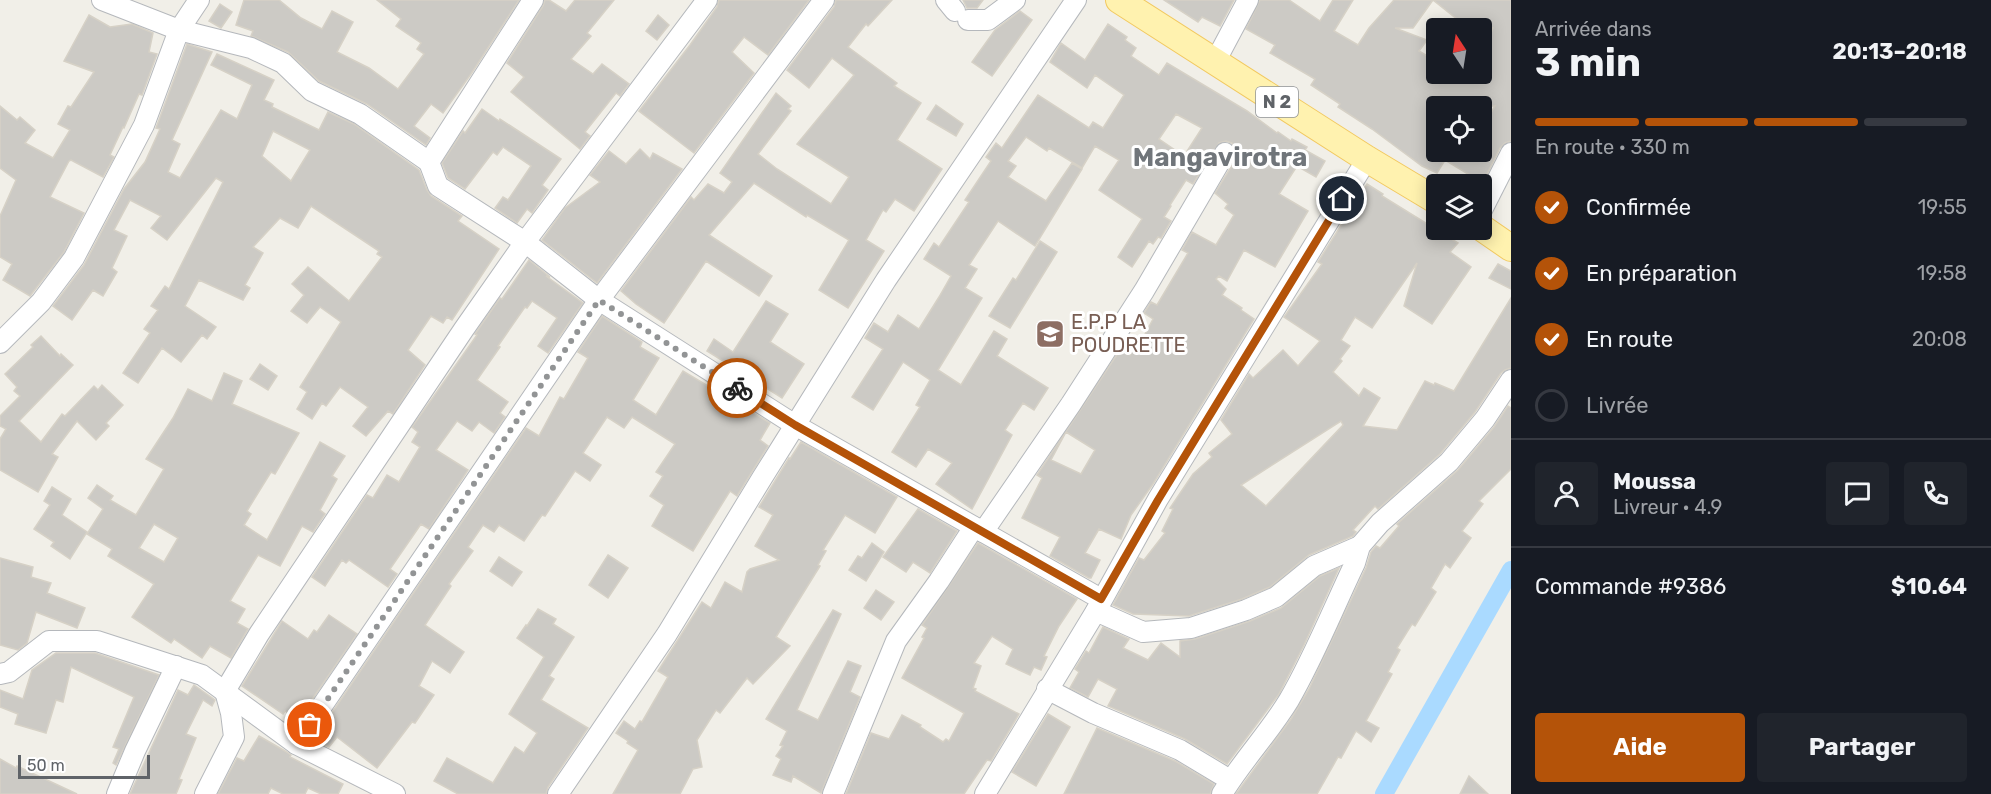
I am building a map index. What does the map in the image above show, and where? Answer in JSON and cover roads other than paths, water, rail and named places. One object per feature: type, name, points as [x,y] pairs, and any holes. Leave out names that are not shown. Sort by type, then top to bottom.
[{"type":"main road","name":"N 2","points":[[1119,0],[1426,194]]},
{"type":"main road","points":[[1492,235],[1511,248]]},
{"type":"street","points":[[102,0],[179,30],[250,48],[283,63],[312,91],[360,114],[429,162],[438,186],[525,242],[599,300],[795,425],[979,530],[1143,632],[1191,628],[1246,610],[1276,597],[1314,566],[1360,546]]},
{"type":"street","points":[[0,343],[41,302],[74,258],[144,125],[179,30],[199,0]]},
{"type":"street","points":[[429,162],[533,0]]},
{"type":"street","points":[[205,794],[234,737],[225,691],[259,634],[525,242],[707,0]]},
{"type":"street","points":[[296,744],[599,300],[824,0]]},
{"type":"street","points":[[956,10],[988,20],[1015,0]]},
{"type":"street","points":[[558,794],[667,634],[886,280],[1076,0]]},
{"type":"street","points":[[1215,62],[1248,0]]},
{"type":"street","points":[[833,794],[896,641],[1071,404],[1144,291],[1225,153]]},
{"type":"street","points":[[1492,190],[1511,153]]},
{"type":"street","points":[[985,794],[1099,605],[1158,500],[1367,159]]},
{"type":"street","points":[[1047,689],[1093,713],[1180,750],[1226,787],[1289,700],[1360,546],[1388,515],[1449,462],[1492,409],[1511,380]]},
{"type":"street","points":[[0,674],[9,672],[49,641],[97,641],[202,675],[296,744],[395,794]]},
{"type":"street","points":[[117,794],[176,666]]},
{"type":"waterway","points":[[1384,794],[1511,570]]},
{"type":"place","name":"E.P.P LA POUDRETTE","points":[[1050,334]]},
{"type":"district","name":"Mangavirotra","points":[[1220,157]]}]
